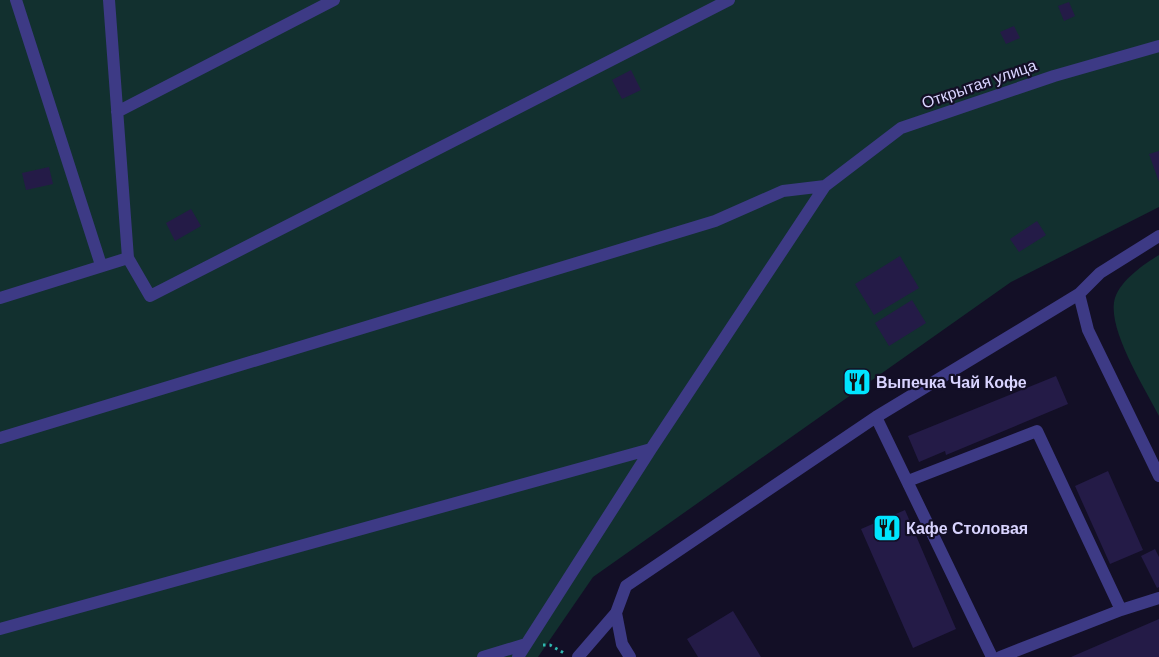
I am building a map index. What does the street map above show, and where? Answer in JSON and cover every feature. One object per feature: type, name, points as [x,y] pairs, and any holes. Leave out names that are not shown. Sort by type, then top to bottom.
[{"type":"street","points":[[16,0],[101,265]]},
{"type":"street","points":[[109,0],[128,258],[150,296],[729,0]]},
{"type":"street","points":[[117,112],[334,0]]},
{"type":"street","name":"Открытая улица","points":[[825,186],[901,128],[1054,76],[1159,46]]},
{"type":"street","points":[[0,438],[715,221],[783,191],[825,186]]},
{"type":"street","points":[[518,657],[651,449],[825,186]]},
{"type":"street","points":[[574,656],[616,613],[626,586],[876,417],[1080,294],[1100,273],[1159,236]]},
{"type":"street","points":[[0,298],[128,258]]},
{"type":"street","points":[[1080,294],[1088,330],[1159,476]]},
{"type":"street","points":[[876,417],[992,657]]},
{"type":"street","points":[[908,481],[1036,431],[1121,610]]},
{"type":"street","points":[[0,629],[651,449]]},
{"type":"street","points":[[1000,657],[1121,610],[1159,598]]},
{"type":"street","points":[[616,613],[622,644],[630,657]]},
{"type":"street","points":[[483,657],[526,644]]},
{"type":"path","points":[[526,644],[550,645],[556,650],[574,656]]},
{"type":"green space","points":[[0,0],[1159,0],[1159,207],[1011,282],[593,577],[538,657],[0,657]]},
{"type":"green space","points":[[1159,255],[1159,416],[1128,358],[1116,325],[1114,311],[1115,298],[1122,285],[1140,268]]},
{"type":"building","points":[[1069,2],[1075,16],[1064,21],[1058,6]]},
{"type":"building","points":[[1014,26],[1020,38],[1006,44],[1000,32]]},
{"type":"building","points":[[631,70],[641,90],[622,99],[612,80]]},
{"type":"building","points":[[1159,151],[1159,182],[1149,154]]},
{"type":"building","points":[[49,167],[53,184],[26,190],[22,173]]},
{"type":"building","points":[[191,209],[201,226],[175,241],[166,223]]},
{"type":"building","points":[[1037,221],[1046,235],[1019,252],[1010,239]]},
{"type":"building","points":[[900,256],[919,288],[874,315],[855,284]]},
{"type":"building","points":[[912,300],[926,323],[889,346],[875,323]]},
{"type":"building","name":"Выпечка Чай Кофе","points":[[861,372],[867,382],[852,391],[846,381]]},
{"type":"building","points":[[1056,376],[1068,404],[946,455],[945,451],[919,462],[908,436]]},
{"type":"building","points":[[1108,471],[1143,550],[1110,564],[1075,486]]},
{"type":"building","points":[[905,510],[956,629],[913,648],[861,529]]},
{"type":"building","points":[[1155,549],[1159,557],[1159,587],[1157,588],[1141,556]]},
{"type":"building","points":[[733,611],[761,657],[698,657],[687,639]]},
{"type":"building","points":[[1159,619],[1159,657],[1071,657]]},
{"type":"place","name":"Выпечка Чай Кофе","points":[[857,382]]},
{"type":"place","name":"Кафе Столовая","points":[[887,528]]}]
